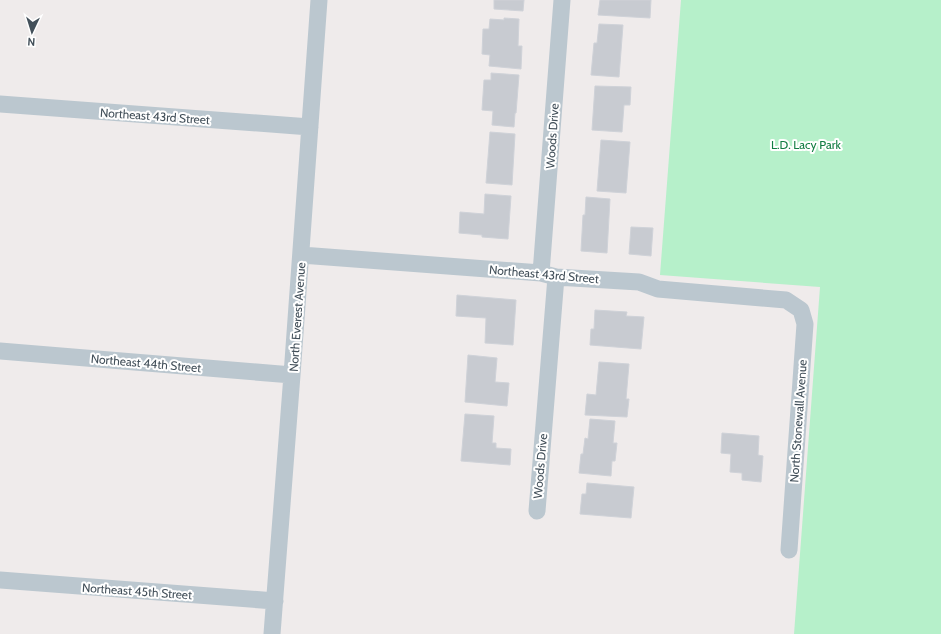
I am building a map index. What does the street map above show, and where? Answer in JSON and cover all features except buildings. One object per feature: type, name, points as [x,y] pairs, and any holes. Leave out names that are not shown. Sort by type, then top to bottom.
[{"type":"street","name":"North Everest Avenue","points":[[272,634],[319,0]]},
{"type":"street","name":"Woods Drive","points":[[537,511],[562,0]]},
{"type":"street","name":"Northeast 43rd Street","points":[[0,104],[310,127]]},
{"type":"street","name":"Northeast 43rd Street","points":[[301,255],[639,282],[658,289],[786,300]]},
{"type":"street","name":"North Stonewall Avenue","points":[[786,300],[801,310],[805,324],[789,550]]},
{"type":"street","name":"Northeast 44th Street","points":[[0,351],[292,375]]},
{"type":"street","name":"Northeast 45th Street","points":[[0,580],[275,601]]},
{"type":"green space","name":"L.D. Lacy Park","points":[[681,0],[941,0],[941,634],[794,634],[820,287],[660,275]]}]
